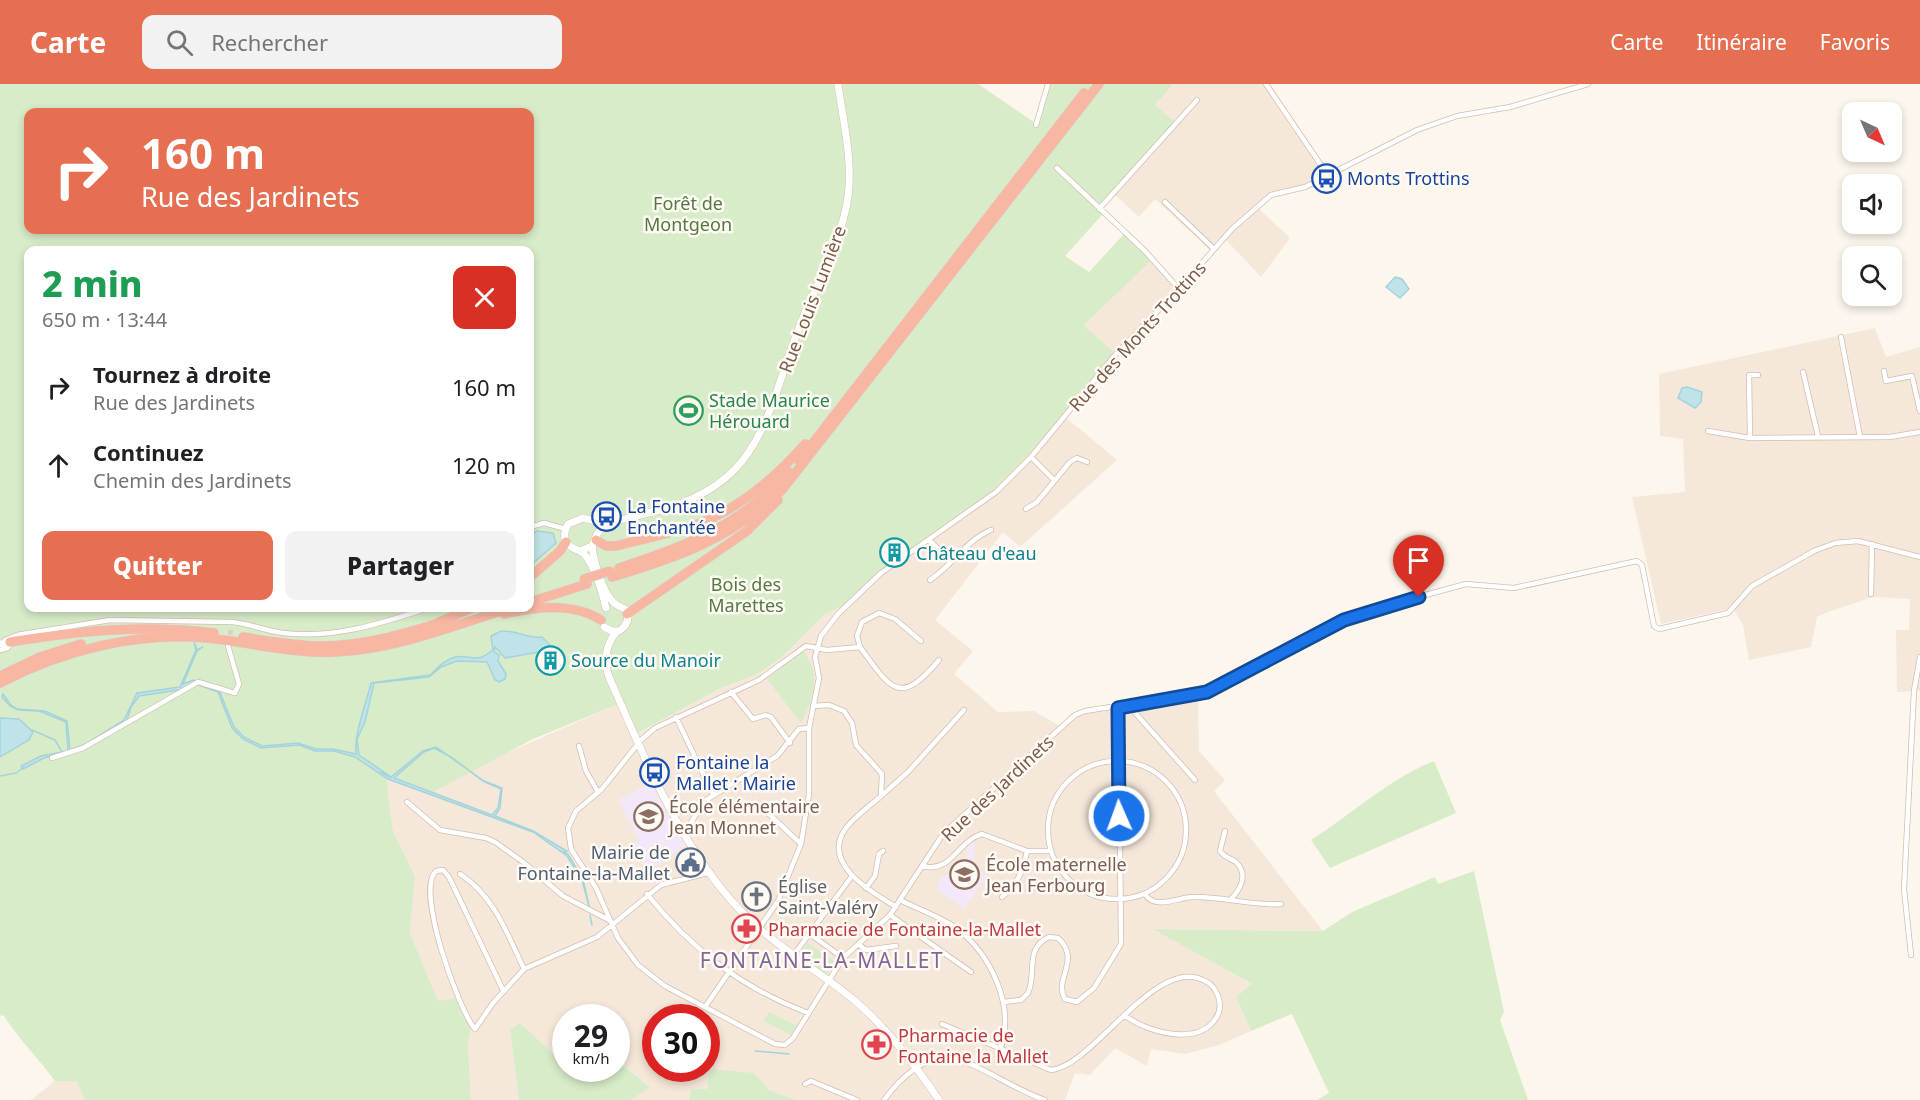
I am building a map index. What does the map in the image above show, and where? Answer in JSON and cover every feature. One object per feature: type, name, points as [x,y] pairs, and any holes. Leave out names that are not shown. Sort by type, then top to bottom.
[{"type":"highway","points":[[611,574],[696,541],[749,510],[769,495],[798,463],[1091,84]]},
{"type":"highway","points":[[534,601],[611,574],[694,550],[740,525],[782,490],[1099,84]]},
{"type":"highway","points":[[595,540],[606,546],[616,546],[698,524],[730,508],[765,484],[792,459],[873,364]]},
{"type":"highway","points":[[627,614],[747,531],[770,511],[805,470],[848,407]]},
{"type":"highway","points":[[534,574],[560,551],[566,542]]},
{"type":"highway","points":[[534,595],[586,582]]},
{"type":"highway","points":[[534,608],[579,612],[603,624]]},
{"type":"highway","points":[[430,626],[463,612]]},
{"type":"highway","points":[[5,642],[112,629],[174,628],[322,646],[373,641],[477,612]]},
{"type":"highway","points":[[0,683],[48,661],[126,641],[206,638],[284,650],[336,652],[390,645],[497,612]]},
{"type":"highway","points":[[443,628],[517,612]]},
{"type":"highway","points":[[0,676],[40,657],[102,639],[154,632],[219,634]]},
{"type":"main road","name":"Rue Louis Lumière","points":[[592,523],[607,522],[665,509],[696,497],[728,477],[759,438],[846,207],[849,165],[838,84]]},
{"type":"main road","points":[[615,605],[592,556],[595,540],[592,523],[577,519],[566,529],[566,542],[572,548],[580,551],[590,562],[606,608],[603,624],[608,646],[606,670],[664,798],[685,833],[736,905],[760,929],[793,956],[864,1009],[939,1100]]},
{"type":"main road","points":[[580,551],[595,540],[607,522]]},
{"type":"main road","points":[[606,608],[615,605],[623,607],[627,614],[625,627],[616,632],[608,646]]},
{"type":"main road","points":[[603,624],[616,632]]},
{"type":"street","points":[[1036,124],[1048,84]]},
{"type":"street","points":[[1266,84],[1328,174]]},
{"type":"street","name":"Rue des Monts Trottins","points":[[707,1004],[778,901],[801,844],[809,794],[809,728],[819,678],[815,663],[821,636],[838,614],[881,573],[979,506],[1031,457],[1116,354],[1179,290],[1232,229],[1271,195],[1305,187],[1417,130],[1447,120],[1510,107],[1588,84]]},
{"type":"street","points":[[1099,209],[1197,100]]},
{"type":"street","points":[[1057,168],[1145,251],[1179,290]]},
{"type":"street","points":[[1165,202],[1214,249]]},
{"type":"street","points":[[1841,337],[1860,437]]},
{"type":"street","points":[[1884,371],[1886,381],[1912,376],[1920,411]]},
{"type":"street","points":[[1803,372],[1818,436]]},
{"type":"street","points":[[1750,438],[1749,375],[1758,375]]},
{"type":"street","points":[[1708,431],[1750,438],[1890,437],[1920,432]]},
{"type":"street","points":[[1031,457],[1054,480]]},
{"type":"street","points":[[1026,509],[1037,502],[1071,462],[1077,458],[1087,462]]},
{"type":"street","points":[[534,526],[544,524],[566,529]]},
{"type":"street","points":[[930,580],[939,574],[964,546],[991,530]]},
{"type":"street","points":[[929,540],[950,560]]},
{"type":"street","name":"Rue des Jardinets","points":[[720,1015],[780,1045],[789,1043],[843,957],[890,915],[943,834],[1020,768],[1067,722],[1085,711],[1197,695],[1217,688],[1352,617],[1466,584],[1514,588],[1637,561],[1642,565],[1656,628],[1728,613],[1752,586],[1814,551],[1847,541],[1872,544]]},
{"type":"street","points":[[1871,594],[1872,544],[1920,557]]},
{"type":"street","points":[[0,650],[8,648],[5,642],[110,620],[233,622],[280,632],[317,635],[348,632],[415,612]]},
{"type":"street","points":[[921,641],[895,619],[879,613],[862,622],[857,636],[860,647],[883,679],[901,688],[913,686],[922,680],[939,660]]},
{"type":"street","points":[[231,629],[233,622]]},
{"type":"street","points":[[52,758],[83,748],[196,683],[235,693],[239,684],[228,646]]},
{"type":"street","name":"Rue des Jardinets","points":[[700,1004],[651,977],[626,951],[609,920],[596,888],[571,849],[567,835],[573,815],[598,792],[638,744],[655,728],[767,675],[805,647],[827,650],[860,647]]},
{"type":"street","points":[[1911,955],[1904,889],[1914,691],[1920,657]]},
{"type":"street","points":[[730,692],[753,719],[766,715],[771,717],[790,743]]},
{"type":"street","points":[[813,706],[829,705],[844,711],[852,723],[856,745],[879,768],[884,779],[880,796]]},
{"type":"street","points":[[1129,706],[1195,780]]},
{"type":"street","points":[[1118,708],[1119,816]]},
{"type":"street","points":[[896,907],[852,876],[841,860],[841,836],[847,826],[896,783],[964,710]]},
{"type":"street","points":[[676,717],[713,795]]},
{"type":"street","points":[[685,833],[697,809],[713,795],[766,763],[790,743],[799,729],[809,728]]},
{"type":"street","points":[[579,746],[586,771],[598,792]]},
{"type":"street","points":[[1118,761],[1133,763],[1161,777],[1172,788],[1184,816],[1186,832],[1178,862],[1164,880],[1145,894],[1120,900],[1102,898],[1085,892],[1064,875],[1050,851],[1047,833],[1049,814],[1056,797],[1067,782],[1082,771],[1099,763],[1118,761]]},
{"type":"street","points":[[884,779],[896,783]]},
{"type":"street","points":[[407,802],[440,830],[486,838],[505,848],[562,896],[609,920]]},
{"type":"street","points":[[769,814],[801,844]]},
{"type":"street","points":[[1119,816],[1129,820],[1134,832],[1130,840],[1120,844],[1108,839],[1105,830],[1109,821],[1119,816]]},
{"type":"street","points":[[1225,831],[1220,851],[1238,864],[1242,873],[1241,888],[1230,900]]},
{"type":"street","points":[[922,866],[929,868],[945,864],[972,838],[982,834],[1027,851],[1050,851]]},
{"type":"street","points":[[1004,1002],[1021,999],[1028,993],[1034,952],[1040,943],[1049,937],[1058,938],[1067,952],[1069,961],[1062,988],[1063,996],[1071,1002],[1089,995],[1121,944],[1120,844]]},
{"type":"street","points":[[866,888],[875,876],[879,854],[883,851]]},
{"type":"street","points":[[1002,897],[1011,890],[1022,873],[1027,851]]},
{"type":"street","points":[[503,990],[449,877],[443,870],[436,871],[431,879],[436,935],[460,1002],[475,1029],[503,990],[524,969],[597,937],[646,894],[674,880],[711,872]]},
{"type":"street","points":[[460,874],[482,892],[494,906],[524,969]]},
{"type":"street","points":[[793,956],[852,876]]},
{"type":"street","points":[[646,894],[695,947],[729,974],[767,996],[808,1013]]},
{"type":"street","points":[[1145,894],[1148,899],[1158,902],[1192,897],[1230,900],[1258,906],[1281,903]]},
{"type":"street","points":[[900,900],[943,920],[964,935],[987,962],[1004,1002],[1005,1028],[1000,1050]]},
{"type":"street","points":[[890,915],[971,972]]},
{"type":"street","points":[[810,934],[843,957]]},
{"type":"street","points":[[858,944],[866,950],[896,946]]},
{"type":"street","points":[[942,1024],[1043,1068],[1058,1070],[1070,1064],[1124,1015],[1156,989],[1177,980],[1199,978],[1207,982],[1220,1000],[1215,1021],[1196,1032],[1163,1033],[1142,1027],[1124,1015]]},
{"type":"street","points":[[884,1100],[914,1068],[939,1059],[959,1060],[998,1075],[1031,1097],[1045,1100]]},
{"type":"street","points":[[805,1084],[811,1081],[857,1100]]},
{"type":"shaded area","points":[[1173,84],[1264,84],[1322,169],[1320,175],[1302,186],[1272,192],[1257,207],[1290,238],[1261,277],[1226,240],[1211,251],[1155,199],[1139,217],[1113,193],[1175,122],[1154,105]]},
{"type":"shaded area","points":[[1151,261],[1178,287],[1115,353],[1084,325]]},
{"type":"shaded area","points":[[1875,328],[1886,357],[1920,347],[1920,691],[1897,692],[1896,630],[1909,630],[1910,599],[1873,597],[1831,611],[1817,617],[1811,647],[1749,660],[1743,625],[1733,608],[1661,624],[1632,497],[1685,492],[1683,439],[1660,436],[1659,374]]},
{"type":"shaded area","points":[[1064,416],[1117,460],[1020,547],[1003,532],[935,620],[973,651],[954,674],[998,712],[1034,711],[1060,726],[1072,715],[1084,709],[1198,693],[1199,751],[1225,780],[1214,791],[1323,931],[1155,929],[1253,985],[1236,997],[1251,1031],[1219,1045],[1185,1054],[1151,1049],[1147,1066],[1115,1048],[1090,1075],[1075,1073],[1065,1100],[796,1100],[720,1072],[720,1004],[642,1004],[642,1081],[630,1071],[630,1004],[552,1004],[552,1052],[520,1023],[510,1029],[519,1100],[471,1100],[468,1043],[471,1029],[438,1001],[410,933],[415,876],[393,831],[386,777],[495,758],[616,705],[637,734],[721,688],[758,674],[782,657],[825,614],[841,607],[893,561],[978,505]]},
{"type":"shaded area","name":"École élémentaire Jean Monnet","points":[[650,783],[686,845],[648,872],[633,844],[639,840],[619,800]]},
{"type":"shaded area","name":"École maternelle Jean Ferbourg","points":[[975,840],[974,864],[986,877],[964,909],[937,889],[941,878],[967,861],[967,848]]},
{"type":"shaded area","points":[[55,1081],[76,1081],[85,1100],[31,1100]]},
{"type":"shaded area","points":[[644,1082],[708,1082],[707,1089],[691,1089],[689,1100],[631,1100],[649,1086]]},
{"type":"green space","points":[[0,84],[978,84],[1035,123],[1046,84],[1173,84],[1155,105],[1175,122],[1098,208],[1103,214],[1065,256],[1089,272],[1124,234],[1151,261],[1084,325],[1115,353],[1046,437],[978,505],[893,561],[841,607],[825,614],[782,657],[758,674],[721,688],[636,734],[616,705],[533,739],[433,792],[386,777],[393,831],[415,876],[410,933],[438,1001],[455,998],[471,1029],[468,1043],[471,1100],[85,1100],[76,1081],[55,1081],[3,1015],[0,1016]]},
{"type":"green space","points":[[803,651],[813,668],[814,686],[801,723],[767,679]]},
{"type":"green space","points":[[1434,761],[1456,813],[1330,868],[1311,840],[1386,787],[1417,768]]},
{"type":"green space","points":[[1119,817],[1128,821],[1132,830],[1128,839],[1119,843],[1110,839],[1106,830],[1110,821]]},
{"type":"green space","points":[[1474,871],[1504,1012],[1500,1020],[1528,1100],[1317,1100],[1329,1093],[1292,1014],[1251,1031],[1236,997],[1252,984],[1153,929],[1323,931],[1352,912],[1435,877],[1438,884]]},
{"type":"green space","points":[[808,943],[835,962],[827,975],[799,955]]},
{"type":"green space","points":[[769,1012],[797,1026],[791,1035],[764,1021]]},
{"type":"green space","points":[[520,1023],[552,1052],[552,1082],[630,1082],[630,1071],[650,1087],[631,1100],[519,1100],[510,1029]]},
{"type":"green space","points":[[720,1070],[754,1073],[769,1090],[796,1100],[689,1100],[691,1089],[707,1089],[708,1082],[720,1082]]},
{"type":"water","points":[[1395,277],[1402,279],[1409,289],[1400,298],[1386,287]]},
{"type":"water","points":[[1687,387],[1702,392],[1701,402],[1695,408],[1678,398],[1682,388]]},
{"type":"water","points":[[534,533],[553,533],[556,543],[534,562]]},
{"type":"water","points":[[507,631],[542,637],[552,647],[553,662],[549,663],[539,652],[505,658],[495,647],[494,652],[499,655],[498,661],[506,674],[505,679],[499,682],[495,680],[487,662],[457,661],[441,667],[429,677],[374,683],[365,722],[357,738],[371,683],[430,675],[451,658],[460,656],[477,658],[493,650],[491,636]]},
{"type":"water","points":[[194,641],[197,650],[203,647],[197,651],[183,684],[193,680],[197,682],[179,690],[139,696],[131,707],[127,721],[85,747],[44,758],[23,769],[21,766],[41,756],[68,751],[66,722],[39,711],[18,710],[10,706],[2,697],[3,694],[17,709],[45,711],[67,721],[70,750],[86,744],[124,720],[137,693],[180,687],[196,650]]},
{"type":"water","points":[[196,684],[219,690],[234,727],[244,737],[262,746],[298,743],[316,749],[333,749],[356,754],[357,740],[359,755],[391,777],[423,751],[436,747],[448,755],[434,748],[424,752],[394,778],[492,815],[498,808],[501,789],[483,781],[466,768],[484,781],[502,788],[500,808],[495,816],[533,831],[567,851],[564,852],[568,854],[583,879],[590,910],[582,880],[567,856],[533,832],[388,779],[355,757],[334,751],[315,751],[299,745],[261,748],[243,739],[232,728],[218,692]]},
{"type":"water","points":[[0,718],[19,719],[33,732],[29,740],[0,757]]},
{"type":"waterway","points":[[32,730],[55,740],[62,752]]},
{"type":"waterway","points":[[0,776],[16,773],[24,767]]},
{"type":"waterway","points":[[381,772],[390,777]]},
{"type":"waterway","points":[[590,915],[592,925]]},
{"type":"waterway","points":[[755,1051],[789,1054]]},
{"type":"tunnel","points":[[229,641],[231,629]]},
{"type":"place","name":"Monts Trottins","points":[[1326,178]]},
{"type":"place","name":"Stade Maurice Hérouard","points":[[688,410]]},
{"type":"place","name":"La Fontaine Enchantée","points":[[606,516]]},
{"type":"place","name":"Château d'eau","points":[[895,553]]},
{"type":"place","name":"Source du Manoir","points":[[550,660]]},
{"type":"place","name":"Fontaine la Mallet : Mairie","points":[[655,772]]},
{"type":"place","name":"École élémentaire Jean Monnet","points":[[648,816]]},
{"type":"place","name":"Mairie de Fontaine-la-Mallet","points":[[691,862]]},
{"type":"place","name":"École maternelle Jean Ferbourg","points":[[965,874]]},
{"type":"place","name":"Église Saint-Valéry","points":[[757,896]]},
{"type":"place","name":"Pharmacie de Fontaine-la-Mallet","points":[[747,929]]},
{"type":"place","name":"Pharmacie de Fontaine la Mallet","points":[[877,1045]]},
{"type":"district","name":"FONTAINE-LA-MALLET","points":[[822,960]]},
{"type":"route","points":[[1119,816],[1118,708],[1207,692],[1344,620],[1419,597]]},
{"type":"park label","name":"Forêt de Montgeon","points":[[688,213]]},
{"type":"park label","name":"Bois des Marettes","points":[[746,594]]}]
